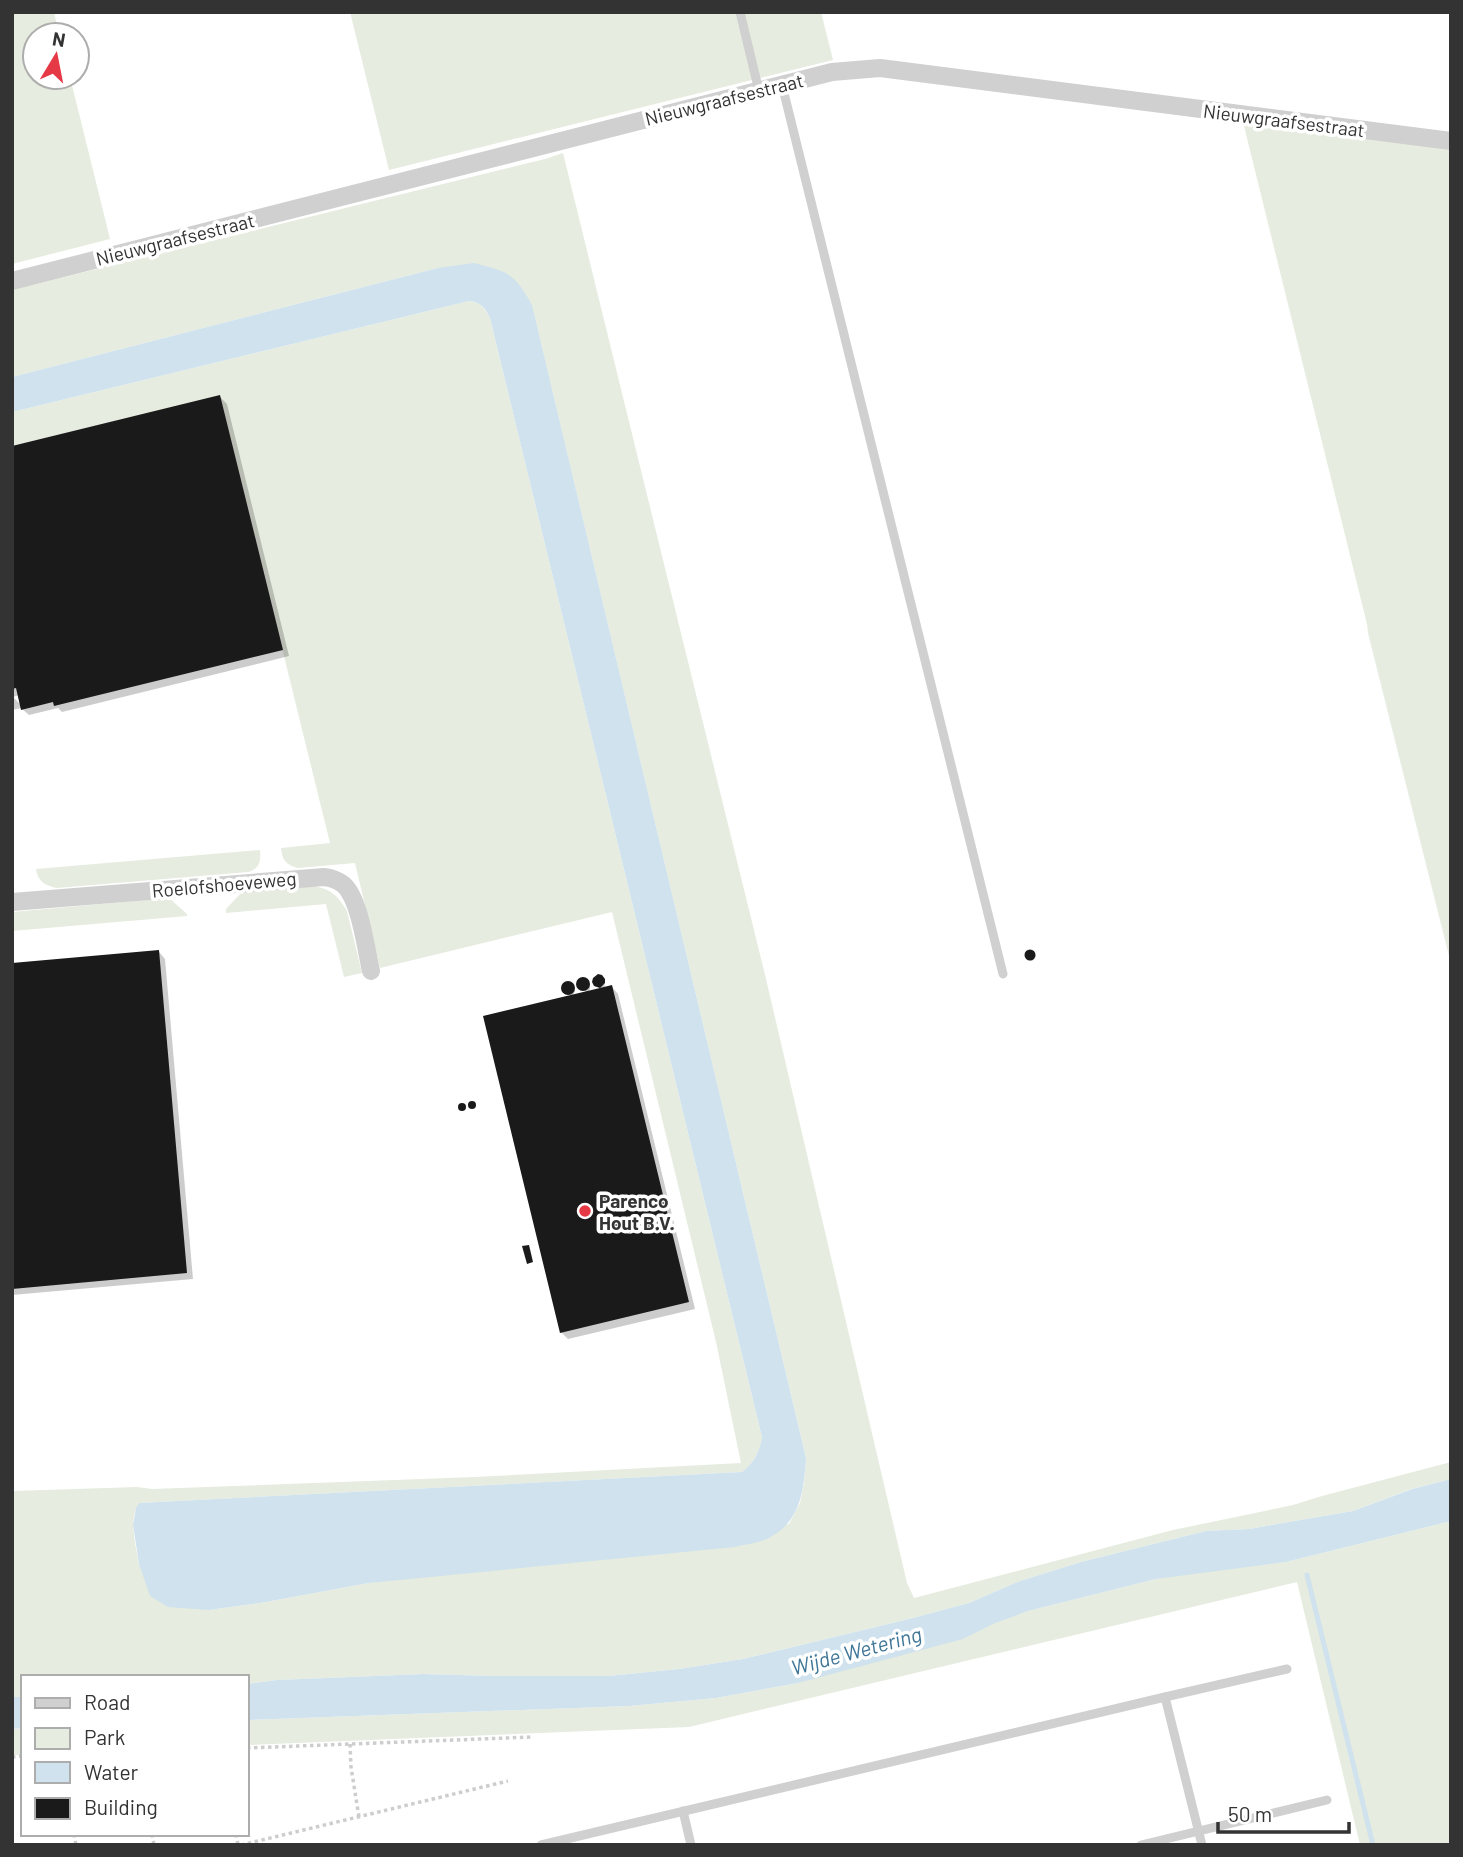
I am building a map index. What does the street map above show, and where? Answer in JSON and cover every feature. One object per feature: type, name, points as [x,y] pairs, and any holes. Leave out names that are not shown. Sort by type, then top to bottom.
[{"type":"street","name":"Nieuwgraafsestraat","points":[[12,281],[832,72],[880,68],[1451,141]]},
{"type":"street","name":"Roelofshoeveweg","points":[[12,902],[324,877],[335,879],[343,884],[354,898],[371,971]]},
{"type":"lane","points":[[740,12],[759,91]]},
{"type":"lane","points":[[782,85],[1003,974]]},
{"type":"lane","points":[[541,1845],[1287,1669]]},
{"type":"lane","points":[[1165,1697],[1202,1845]]},
{"type":"lane","points":[[1141,1845],[1327,1800]]},
{"type":"lane","points":[[683,1811],[691,1845]]},
{"type":"path","points":[[248,1748],[531,1737]]},
{"type":"path","points":[[350,1744],[353,1786],[359,1817]]},
{"type":"path","points":[[240,1845],[508,1781]]},
{"type":"green space","points":[[12,12],[54,12],[56,21],[21,21],[21,91],[73,91],[110,239],[12,264]]},
{"type":"green space","points":[[350,12],[821,12],[833,60],[389,170]]},
{"type":"green space","points":[[1243,122],[1451,148],[1451,964],[1368,633]]},
{"type":"green space","points":[[563,153],[766,979],[907,1583],[914,1598],[1173,1530],[1293,1505],[1451,1462],[1451,1479],[1411,1489],[1353,1511],[1249,1529],[1206,1531],[1081,1562],[1020,1581],[969,1603],[913,1618],[743,1659],[679,1669],[608,1676],[423,1674],[277,1680],[248,1684],[248,1675],[21,1675],[21,1697],[12,1697],[12,1491],[137,1487],[152,1489],[475,1477],[741,1463],[716,1342],[612,912],[380,968],[355,863],[298,868],[288,864],[282,856],[281,848],[330,843],[220,396],[12,446],[12,412],[469,301],[484,308],[490,318],[762,1437],[756,1456],[742,1472],[139,1503],[133,1525],[139,1564],[209,1610],[369,1583],[789,1524],[800,1503],[806,1458],[532,306],[438,268],[12,377],[12,290]]},
{"type":"green space","points":[[260,850],[259,864],[248,872],[57,888],[43,883],[36,869]]},
{"type":"green space","points":[[312,886],[332,893],[347,911],[362,973],[344,977],[326,904],[226,913],[226,909],[242,892]]},
{"type":"green space","points":[[169,898],[187,916],[12,931],[12,912]]},
{"type":"green space","points":[[1451,1521],[1451,1845],[1360,1845],[1297,1582],[689,1727],[248,1745],[248,1720],[629,1706],[716,1698],[798,1683],[1028,1611],[1156,1579],[1199,1571],[1286,1562]]},
{"type":"green space","points":[[21,1728],[21,1755],[12,1755],[12,1729]]},
{"type":"water","points":[[474,263],[509,275],[532,305],[806,1458],[802,1492],[795,1512],[782,1529],[764,1540],[735,1547],[369,1583],[209,1610],[168,1607],[150,1596],[139,1564],[133,1525],[139,1503],[742,1472],[753,1461],[761,1442],[762,1437],[490,318],[484,308],[469,301],[12,412],[12,377],[438,268]]},
{"type":"water","name":"Wijde Wetering","points":[[1451,1479],[1451,1521],[1286,1562],[1156,1579],[1028,1611],[963,1639],[798,1683],[716,1698],[629,1706],[248,1720],[248,1684],[277,1680],[423,1674],[608,1676],[743,1659],[969,1603],[1020,1581],[1081,1562],[1206,1531],[1249,1529],[1353,1511],[1412,1489]]},
{"type":"water","points":[[12,1697],[21,1697],[21,1728],[12,1729]]},
{"type":"building","points":[[220,395],[283,650],[54,706],[53,702],[21,710],[16,688],[12,689],[12,446]]},
{"type":"building","points":[[159,950],[187,1273],[12,1289],[12,963]]},
{"type":"building","points":[[1030,950],[1034,951],[1034,959],[1030,960],[1026,959],[1025,955],[1026,951]]},
{"type":"building","points":[[598,974],[605,979],[600,988],[592,982]]},
{"type":"building","points":[[583,977],[588,979],[588,989],[583,991],[578,989],[576,984],[578,979]]},
{"type":"building","points":[[568,981],[573,983],[573,993],[568,995],[563,993],[561,988],[563,983]]},
{"type":"building","points":[[612,985],[689,1302],[560,1333],[483,1016]]},
{"type":"building","points":[[472,1101],[476,1105],[472,1109],[468,1105]]},
{"type":"building","points":[[462,1103],[466,1107],[462,1111],[458,1107]]},
{"type":"building","points":[[529,1245],[533,1262],[527,1264],[522,1246]]},
{"type":"waterway","points":[[1307,1575],[1373,1845]]},
{"type":"place","name":"Parenco Hout B.V.","points":[[585,1211]]}]
